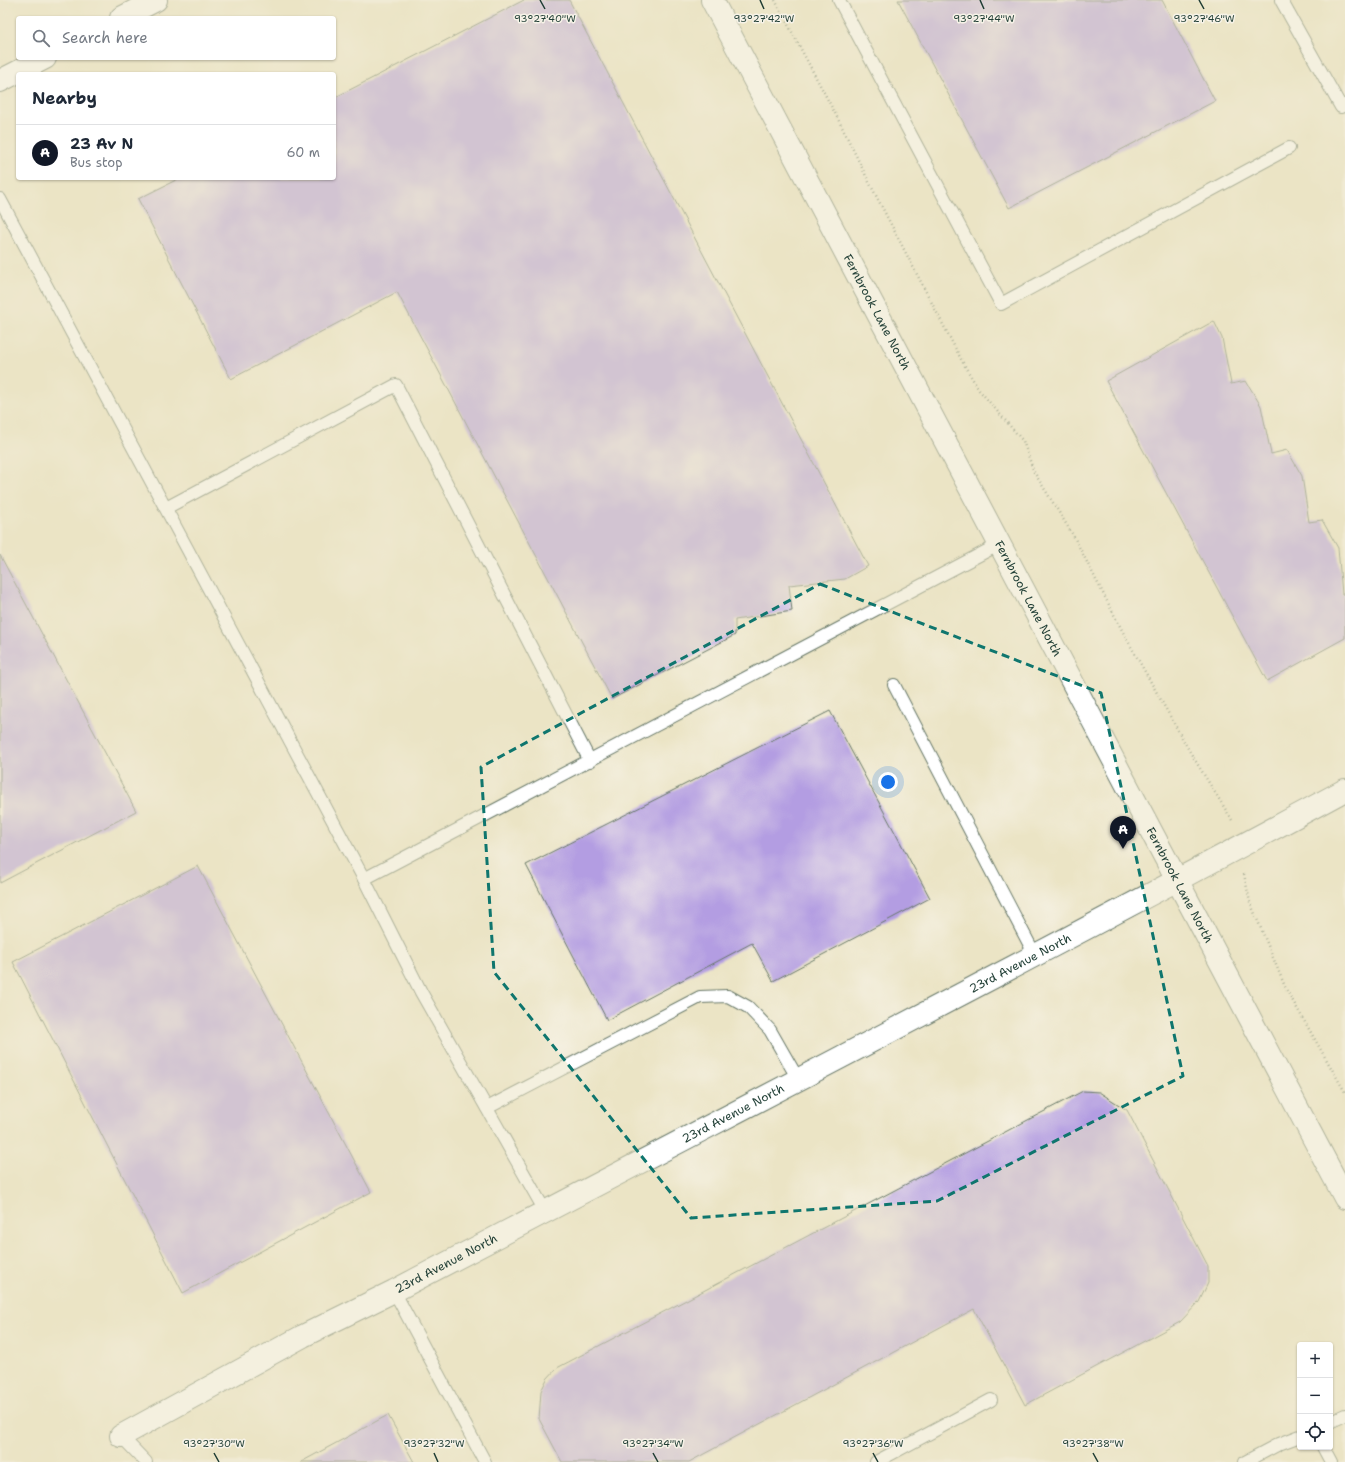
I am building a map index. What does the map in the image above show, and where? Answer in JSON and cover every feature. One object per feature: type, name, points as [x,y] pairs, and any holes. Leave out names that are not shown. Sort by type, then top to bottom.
[{"type":"street","points":[[126,16],[156,0]]},
{"type":"street","name":"Fernbrook Lane North","points":[[712,0],[1345,1198]]},
{"type":"street","points":[[17,72],[40,60]]},
{"type":"street","points":[[0,81],[16,73]]},
{"type":"street","name":"23rd Avenue North","points":[[121,1436],[303,1336],[394,1291],[1178,880],[1345,790]]},
{"type":"lane","points":[[839,0],[1001,304],[1289,148]]},
{"type":"lane","points":[[1281,0],[1341,107],[1345,105]]},
{"type":"lane","points":[[0,199],[364,879],[421,992],[545,1211]]},
{"type":"lane","points":[[166,508],[396,385],[590,761]]},
{"type":"lane","points":[[364,879],[1000,544]]},
{"type":"lane","points":[[894,685],[1035,955]]},
{"type":"lane","points":[[486,1108],[700,997],[728,996],[748,1007],[770,1030],[798,1079]]},
{"type":"lane","points":[[394,1291],[485,1462]]},
{"type":"lane","points":[[876,1462],[991,1400]]},
{"type":"lane","points":[[1333,1421],[1345,1415]]},
{"type":"lane","points":[[121,1436],[146,1462]]},
{"type":"lane","points":[[1245,1462],[1279,1444],[1297,1437]]},
{"type":"lane","points":[[1325,1450],[1331,1462]]},
{"type":"path","points":[[775,0],[979,390],[1023,441],[1034,472],[1074,535],[1124,634],[1190,752],[1231,819],[1250,902],[1286,990],[1345,1092]]},
{"type":"highlighted area","points":[[820,584],[1101,693],[1183,1076],[937,1201],[691,1218],[494,972],[481,767]]},
{"type":"building","points":[[524,0],[569,0],[868,566],[845,579],[789,585],[792,611],[735,620],[735,635],[612,699],[397,292],[231,379],[138,199],[176,180],[336,180],[336,97]]},
{"type":"building","points":[[898,0],[1162,0],[1215,101],[1009,208]]},
{"type":"building","points":[[1214,321],[1222,338],[1231,384],[1246,381],[1261,406],[1271,454],[1287,450],[1302,476],[1309,522],[1322,520],[1338,548],[1342,594],[1345,594],[1345,638],[1267,681],[1106,381]]},
{"type":"building","points":[[0,555],[136,811],[0,883]]},
{"type":"building","points":[[830,711],[930,898],[773,981],[752,943],[607,1020],[526,865]]},
{"type":"building","points":[[198,866],[371,1192],[183,1293],[13,962]]},
{"type":"building","points":[[1083,1091],[1099,1092],[1127,1110],[1208,1266],[1208,1283],[1199,1302],[1180,1322],[1025,1405],[974,1309],[689,1462],[562,1462],[539,1419],[541,1391],[547,1379],[557,1368]]},
{"type":"building","points":[[388,1415],[414,1462],[301,1462]]},
{"type":"place","name":"23 Av N","points":[[1123,849]]}]
